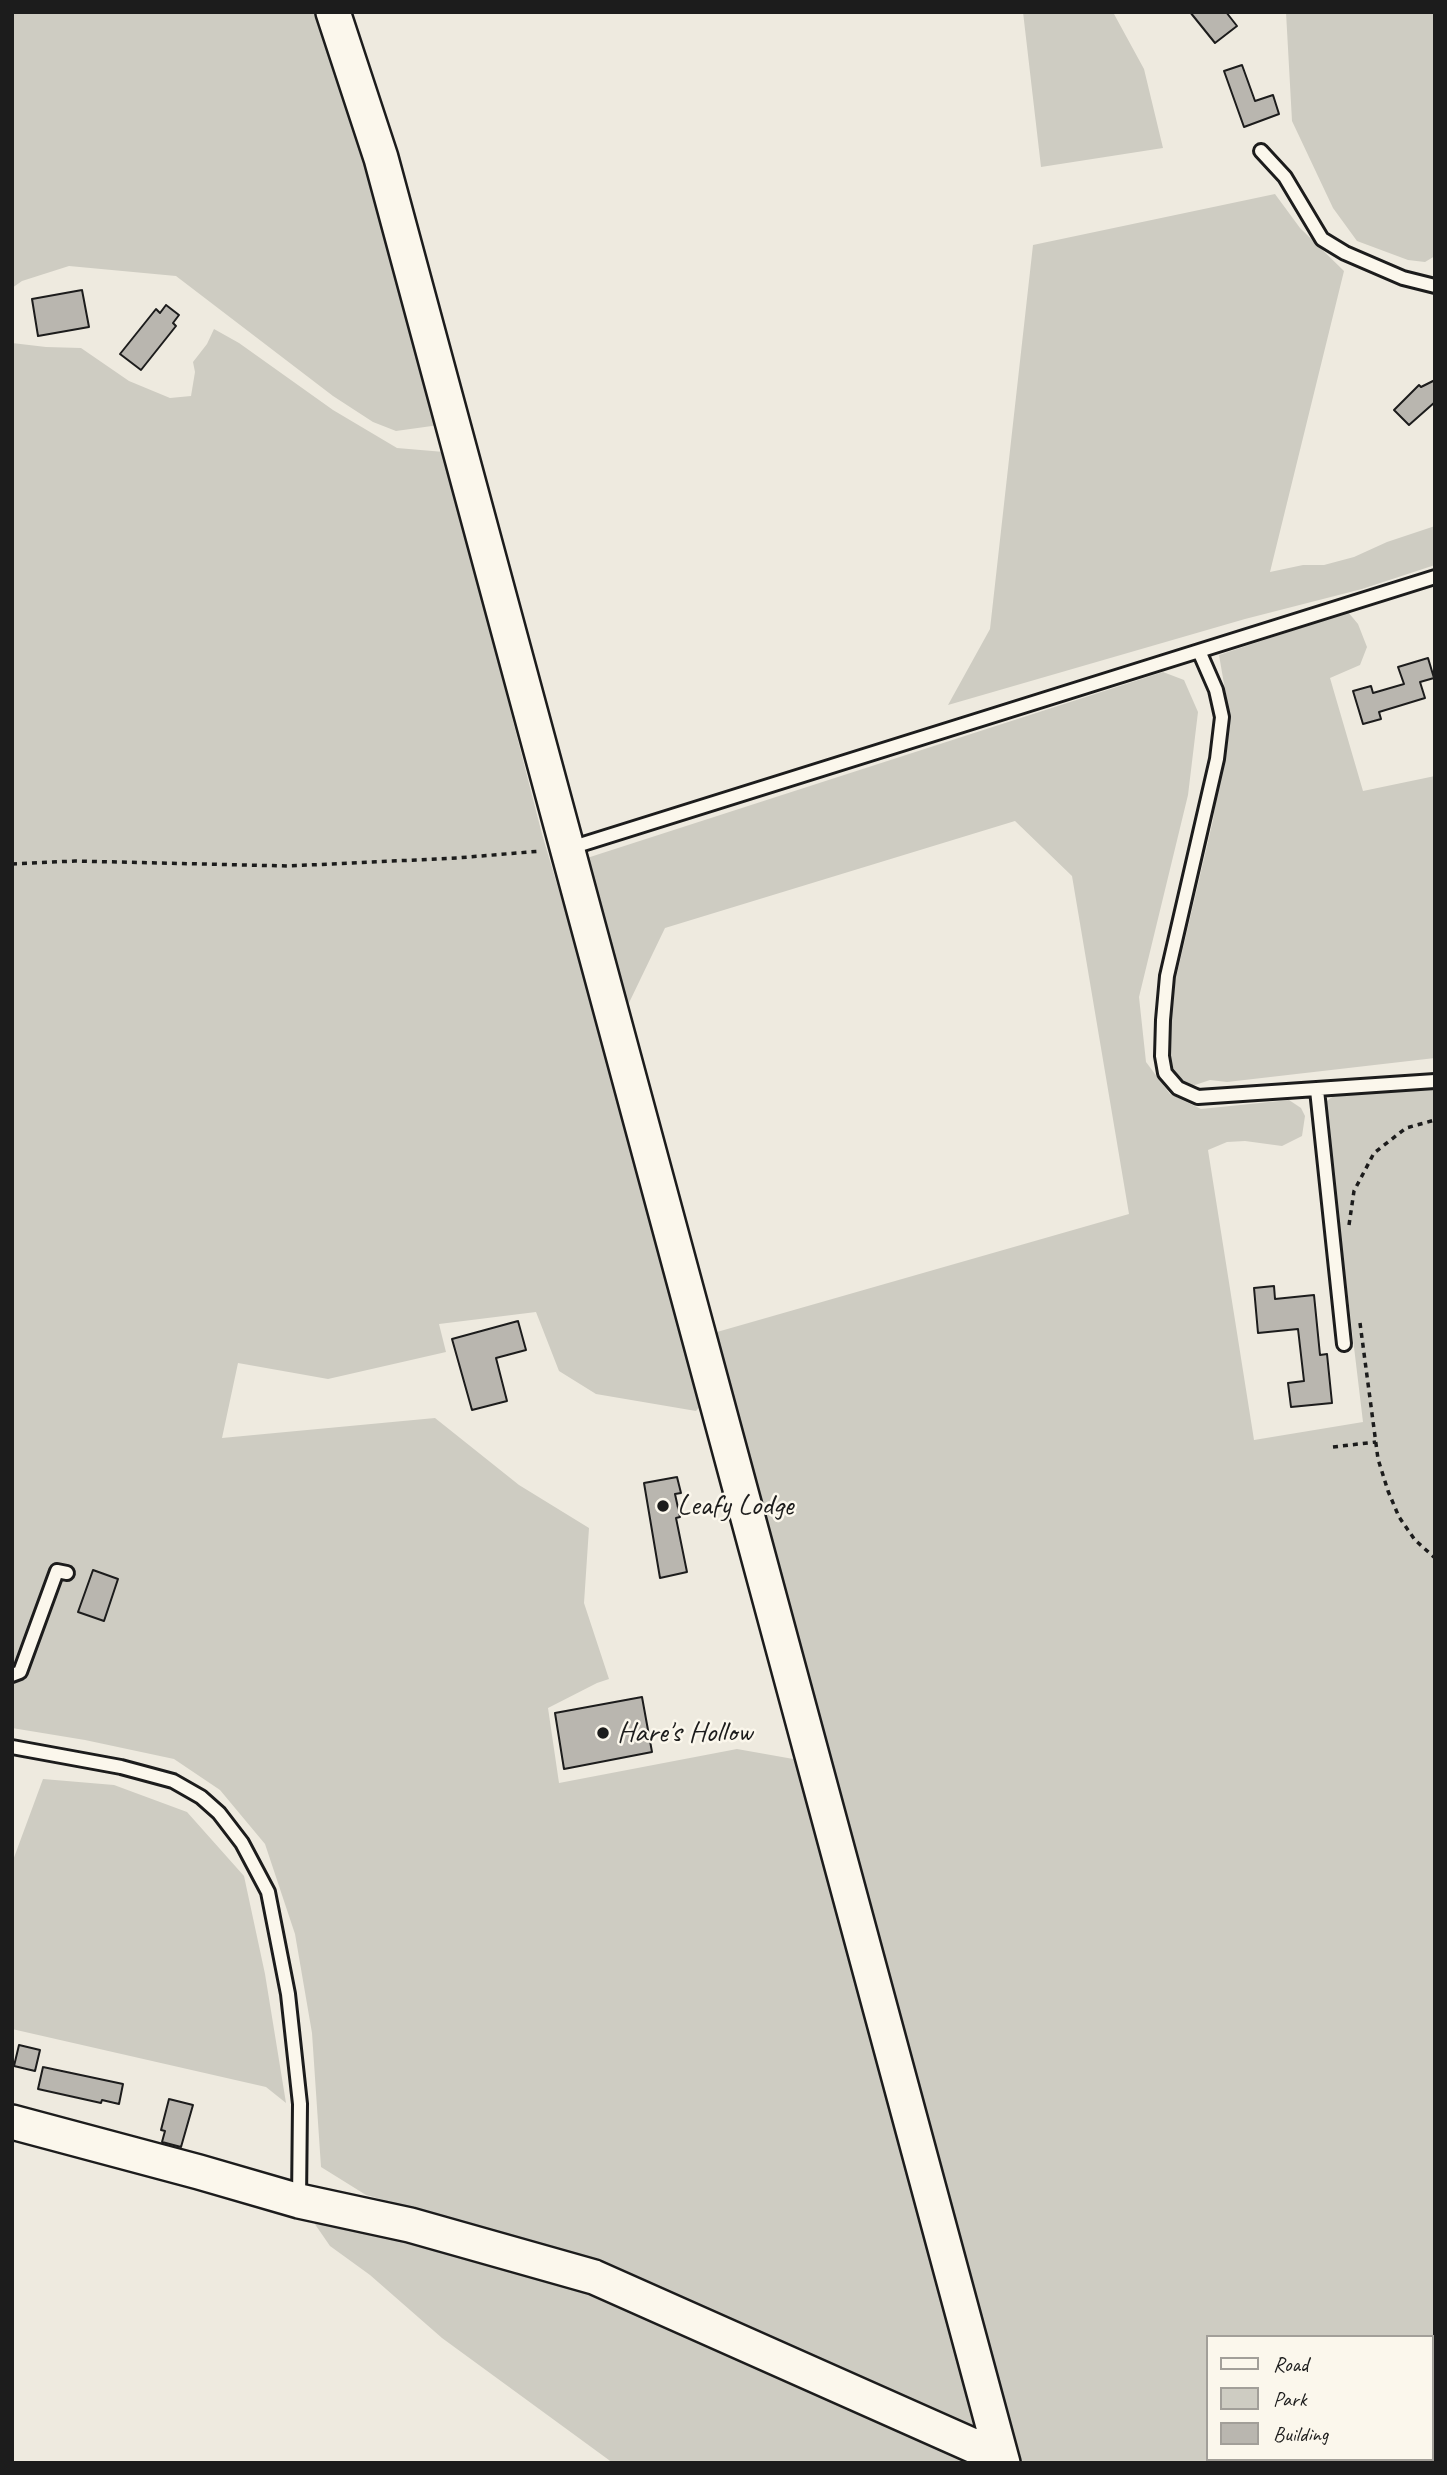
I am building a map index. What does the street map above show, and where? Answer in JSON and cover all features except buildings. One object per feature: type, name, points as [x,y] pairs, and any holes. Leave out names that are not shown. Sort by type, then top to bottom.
[{"type":"street","points":[[333,12],[381,158],[1002,2460]]},
{"type":"street","points":[[12,2122],[299,2201],[410,2225],[594,2277],[1002,2460]]},
{"type":"lane","points":[[1261,151],[1285,177],[1322,239],[1345,253],[1403,278],[1435,286]]},
{"type":"lane","points":[[567,849],[1435,577]]},
{"type":"lane","points":[[1199,651],[1216,690],[1222,717],[1217,760],[1167,976],[1163,1032],[1165,1073],[1178,1088],[1198,1097],[1435,1081]]},
{"type":"lane","points":[[1317,1090],[1344,1344]]},
{"type":"lane","points":[[12,1675],[20,1672],[57,1571],[67,1573]]},
{"type":"lane","points":[[12,1747],[121,1767],[173,1781],[201,1797],[219,1812],[242,1843],[268,1892],[288,1994],[300,2104],[299,2201]]},
{"type":"path","points":[[12,864],[75,861],[288,866],[457,858],[567,849]]},
{"type":"path","points":[[1349,1226],[1354,1191],[1374,1153],[1406,1128],[1435,1120]]},
{"type":"path","points":[[1358,1312],[1384,1480],[1399,1517],[1415,1540],[1435,1558]]},
{"type":"path","points":[[1333,1447],[1376,1442]]},
{"type":"green space","points":[[12,12],[322,12],[439,425],[396,431],[373,422],[333,396],[176,276],[69,266],[22,281],[12,288]]},
{"type":"green space","points":[[1023,12],[1115,12],[1144,69],[1163,148],[1041,167]]},
{"type":"green space","points":[[1286,12],[1435,12],[1435,256],[1425,262],[1408,260],[1357,241],[1333,208],[1292,121]]},
{"type":"green space","points":[[1275,194],[1300,228],[1344,271],[1270,572],[1303,565],[1324,565],[1354,557],[1387,542],[1435,526],[1435,565],[1362,589],[1245,619],[948,705],[990,629],[1033,245]]},
{"type":"green space","points":[[214,329],[239,343],[333,410],[397,448],[444,452],[542,834],[613,1072],[705,1401],[696,1411],[596,1394],[559,1371],[536,1312],[439,1324],[446,1352],[328,1379],[238,1363],[222,1438],[435,1418],[519,1485],[589,1528],[584,1603],[609,1679],[548,1708],[559,1783],[737,1749],[799,1760],[987,2438],[615,2266],[366,2195],[321,2167],[312,2033],[295,1934],[265,1844],[220,1790],[174,1759],[12,1728],[12,343],[81,348],[129,381],[170,398],[191,396],[195,372],[193,362],[207,344]]},
{"type":"green space","points":[[1348,612],[1358,624],[1367,647],[1360,665],[1330,678],[1363,791],[1435,776],[1435,1058],[1227,1082],[1210,1080],[1192,1086],[1172,1073],[1168,1052],[1175,982],[1213,820],[1228,707],[1219,655]]},
{"type":"green space","points":[[1163,672],[1184,680],[1198,712],[1188,795],[1139,997],[1146,1062],[1170,1094],[1201,1109],[1289,1100],[1301,1108],[1305,1116],[1302,1136],[1282,1146],[1245,1141],[1227,1142],[1208,1150],[1254,1440],[1363,1422],[1327,1122],[1327,1101],[1337,1093],[1435,1085],[1435,2463],[1018,2463],[831,1773],[717,1332],[1129,1214],[1072,876],[1015,821],[665,928],[627,1007],[587,858]]},
{"type":"green space","points":[[43,1779],[114,1785],[187,1812],[244,1876],[265,1974],[286,2103],[266,2087],[12,2029],[12,1863]]},
{"type":"green space","points":[[310,2217],[588,2284],[863,2410],[967,2463],[613,2463],[442,2338],[370,2275],[330,2246]]},
{"type":"place","name":"Leafy Lodge","points":[[663,1506]]},
{"type":"place","name":"Hare's Hollow","points":[[603,1733]]}]
